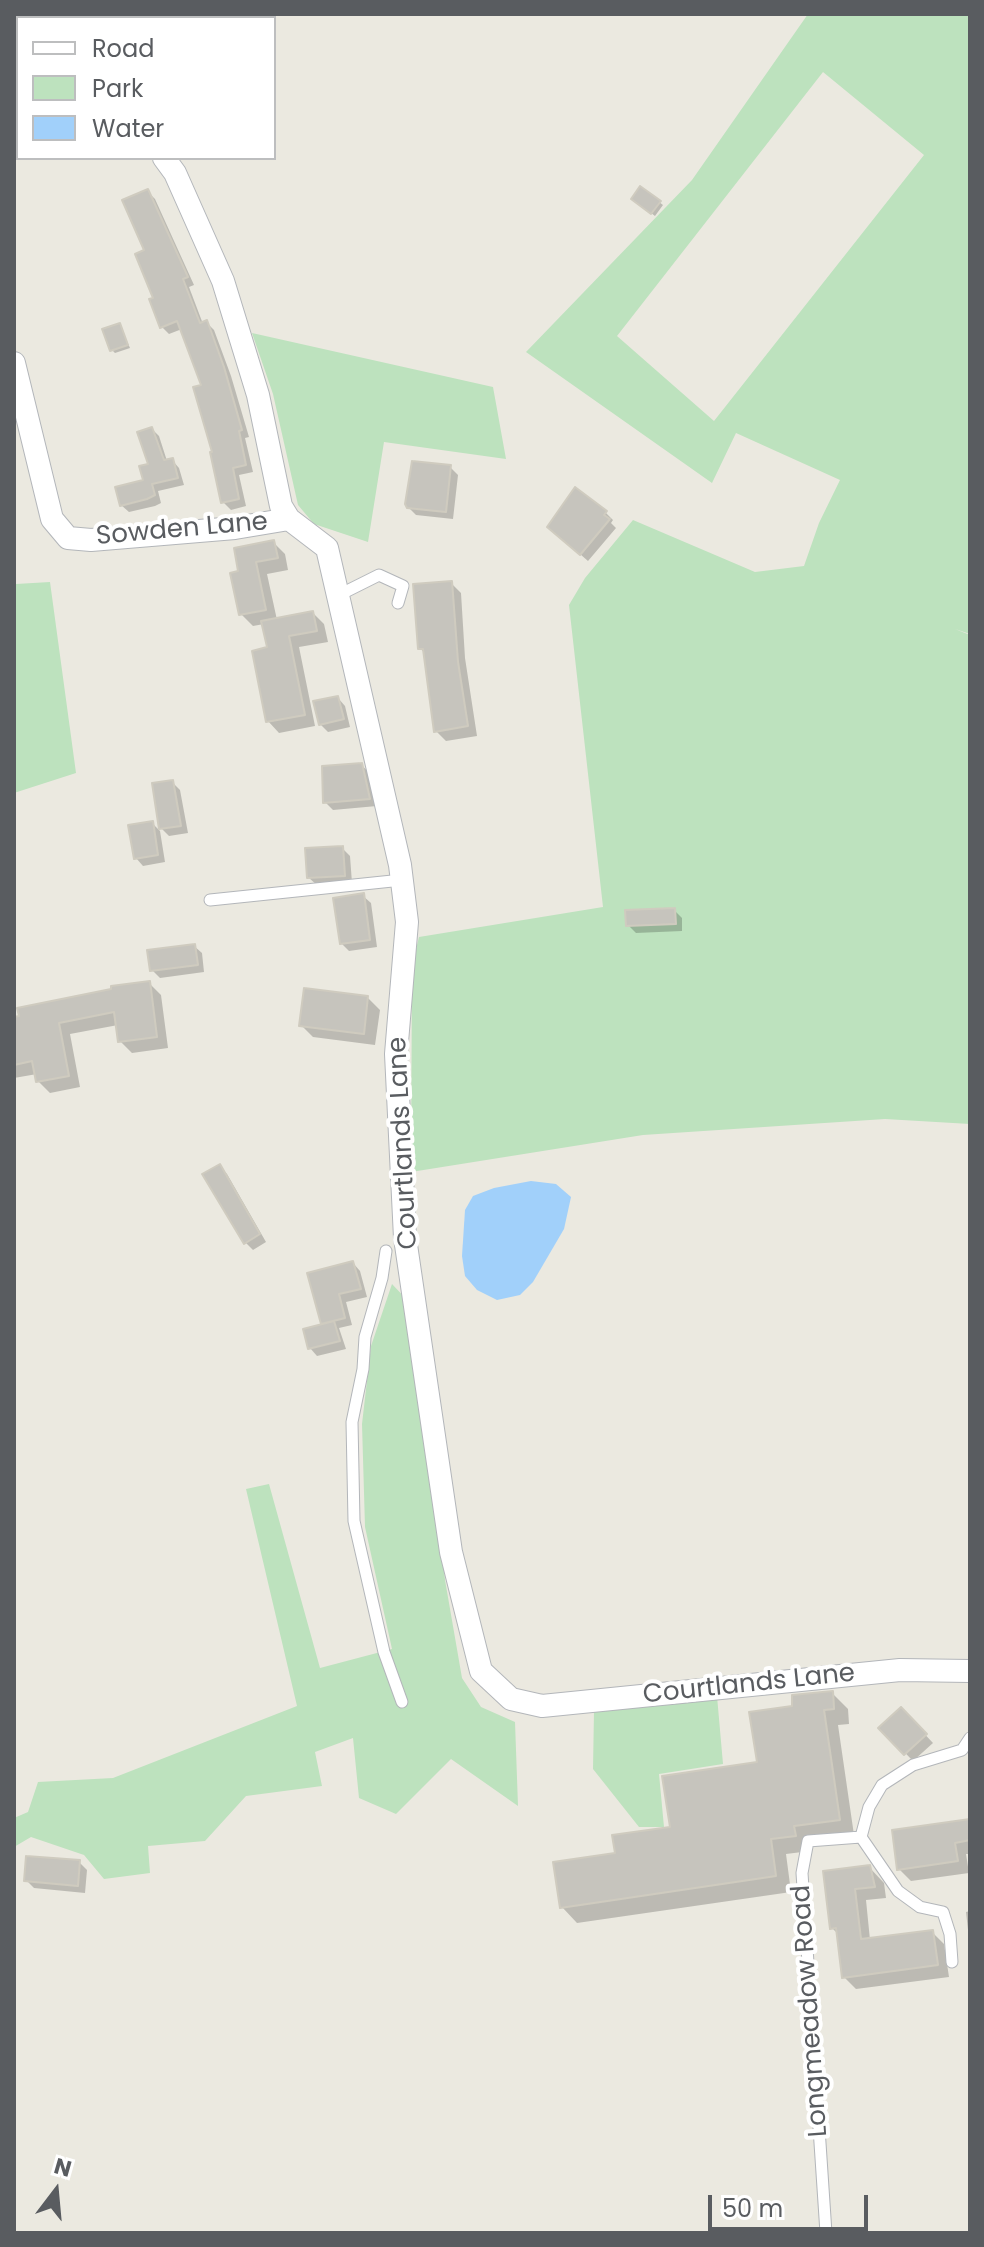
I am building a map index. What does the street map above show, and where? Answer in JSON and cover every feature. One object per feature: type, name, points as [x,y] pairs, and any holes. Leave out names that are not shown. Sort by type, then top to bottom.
[{"type":"street","points":[[134,14],[155,14]]},
{"type":"street","points":[[165,160],[175,173],[223,281],[258,395],[281,506],[289,519]]},
{"type":"street","name":"Sowden Lane","points":[[14,363],[52,519],[68,538],[91,540],[235,528],[289,519]]},
{"type":"street","name":"Courtlands Lane","points":[[289,519],[327,548],[402,880],[407,922],[396,1054],[395,1245],[451,1552],[481,1671],[511,1699],[542,1706],[900,1670],[970,1671]]},
{"type":"lane","points":[[339,595],[379,575],[403,586],[398,603]]},
{"type":"lane","points":[[210,900],[402,880]]},
{"type":"lane","points":[[395,1245],[365,1337],[363,1369],[352,1422],[354,1521],[384,1652],[402,1702]]},
{"type":"lane","points":[[952,1962],[950,1934],[943,1912],[920,1907],[898,1891],[861,1837],[869,1807],[882,1785],[913,1765],[962,1750],[970,1738]]},
{"type":"lane","name":"Longmeadow Road","points":[[826,2233],[802,1873],[808,1841],[861,1837]]},
{"type":"green space","points":[[808,14],[970,14],[970,634],[955,629],[970,635],[970,1124],[885,1119],[643,1135],[411,1172],[412,965],[419,937],[603,907],[569,605],[585,578],[633,520],[755,572],[804,566],[819,523],[840,480],[736,433],[712,483],[526,352],[692,180]],"holes":[[[823,72],[924,155],[714,421],[617,336]]]},
{"type":"green space","points":[[252,333],[493,387],[506,459],[384,442],[368,542],[314,524],[298,505],[273,394]]},
{"type":"green space","points":[[14,573],[16,584],[50,582],[76,773],[14,793]]},
{"type":"green space","points":[[392,1284],[409,1302],[423,1376],[445,1580],[462,1678],[481,1707],[515,1722],[518,1806],[451,1759],[396,1814],[359,1798],[353,1738],[315,1752],[322,1786],[246,1796],[205,1841],[148,1846],[150,1873],[104,1879],[84,1855],[31,1837],[14,1847],[14,1818],[28,1812],[38,1782],[113,1778],[297,1706],[246,1489],[269,1484],[320,1668],[392,1649],[365,1527],[362,1424],[371,1346]]},
{"type":"green space","points":[[717,1696],[723,1764],[659,1774],[664,1827],[639,1827],[593,1769],[594,1711]]},
{"type":"water","points":[[531,1181],[556,1184],[571,1197],[564,1229],[533,1282],[520,1295],[497,1300],[477,1290],[465,1276],[462,1256],[465,1210],[473,1196],[494,1188]]},
{"type":"building","points":[[640,186],[661,201],[651,214],[631,199]]},
{"type":"building","points":[[148,189],[188,277],[183,279],[200,323],[207,320],[224,367],[242,430],[239,431],[246,465],[233,468],[239,499],[221,503],[212,452],[193,387],[201,385],[177,321],[160,328],[149,299],[153,298],[135,254],[144,250],[122,200]]},
{"type":"building","points":[[120,323],[128,345],[110,351],[102,329]]},
{"type":"building","points":[[152,427],[164,460],[173,458],[178,478],[152,484],[155,495],[120,506],[115,487],[143,480],[139,466],[148,464],[137,432]]},
{"type":"building","points":[[412,461],[451,465],[446,512],[407,508],[405,504]]},
{"type":"building","points":[[575,487],[607,511],[604,515],[610,519],[580,555],[547,527]]},
{"type":"building","points":[[274,540],[278,558],[256,562],[266,610],[239,615],[230,573],[238,571],[234,548]]},
{"type":"building","points":[[452,581],[458,662],[468,726],[434,732],[423,649],[418,649],[413,584]]},
{"type":"building","points":[[313,611],[317,631],[289,636],[305,715],[266,722],[252,651],[267,647],[261,621]]},
{"type":"building","points":[[338,696],[344,719],[319,725],[313,701]]},
{"type":"building","points":[[362,763],[370,799],[323,803],[322,766]]},
{"type":"building","points":[[173,780],[181,826],[159,829],[152,783]]},
{"type":"building","points":[[153,821],[158,855],[134,859],[128,825]]},
{"type":"building","points":[[343,846],[345,876],[307,878],[305,848]]},
{"type":"building","points":[[364,893],[370,940],[340,944],[333,898]]},
{"type":"building","points":[[675,908],[676,924],[626,926],[625,910]]},
{"type":"building","points":[[195,944],[198,965],[150,971],[147,950]]},
{"type":"building","points":[[150,981],[157,1037],[118,1042],[114,1012],[59,1023],[69,1076],[36,1082],[32,1061],[14,1065],[14,1017],[19,1016],[17,1008],[111,989],[111,986]]},
{"type":"building","points":[[304,988],[368,996],[364,1034],[299,1026]]},
{"type":"building","points":[[220,1164],[260,1234],[244,1244],[202,1174]]},
{"type":"building","points":[[353,1261],[361,1289],[339,1294],[345,1318],[321,1324],[307,1273]]},
{"type":"building","points":[[334,1321],[340,1341],[308,1349],[303,1329]]},
{"type":"building","points":[[833,1691],[834,1709],[824,1710],[840,1820],[794,1826],[796,1836],[771,1839],[776,1876],[560,1908],[553,1862],[615,1853],[612,1835],[670,1827],[662,1776],[757,1762],[749,1712],[792,1706],[792,1695]]},
{"type":"building","points":[[901,1707],[927,1734],[904,1755],[878,1728]]},
{"type":"building","points":[[970,1819],[970,1840],[955,1843],[958,1861],[897,1870],[892,1830]]},
{"type":"building","points":[[26,1856],[80,1860],[78,1886],[24,1881]]},
{"type":"building","points":[[870,1865],[875,1887],[855,1889],[861,1939],[933,1930],[938,1965],[842,1978],[836,1928],[830,1929],[823,1871]]}]
